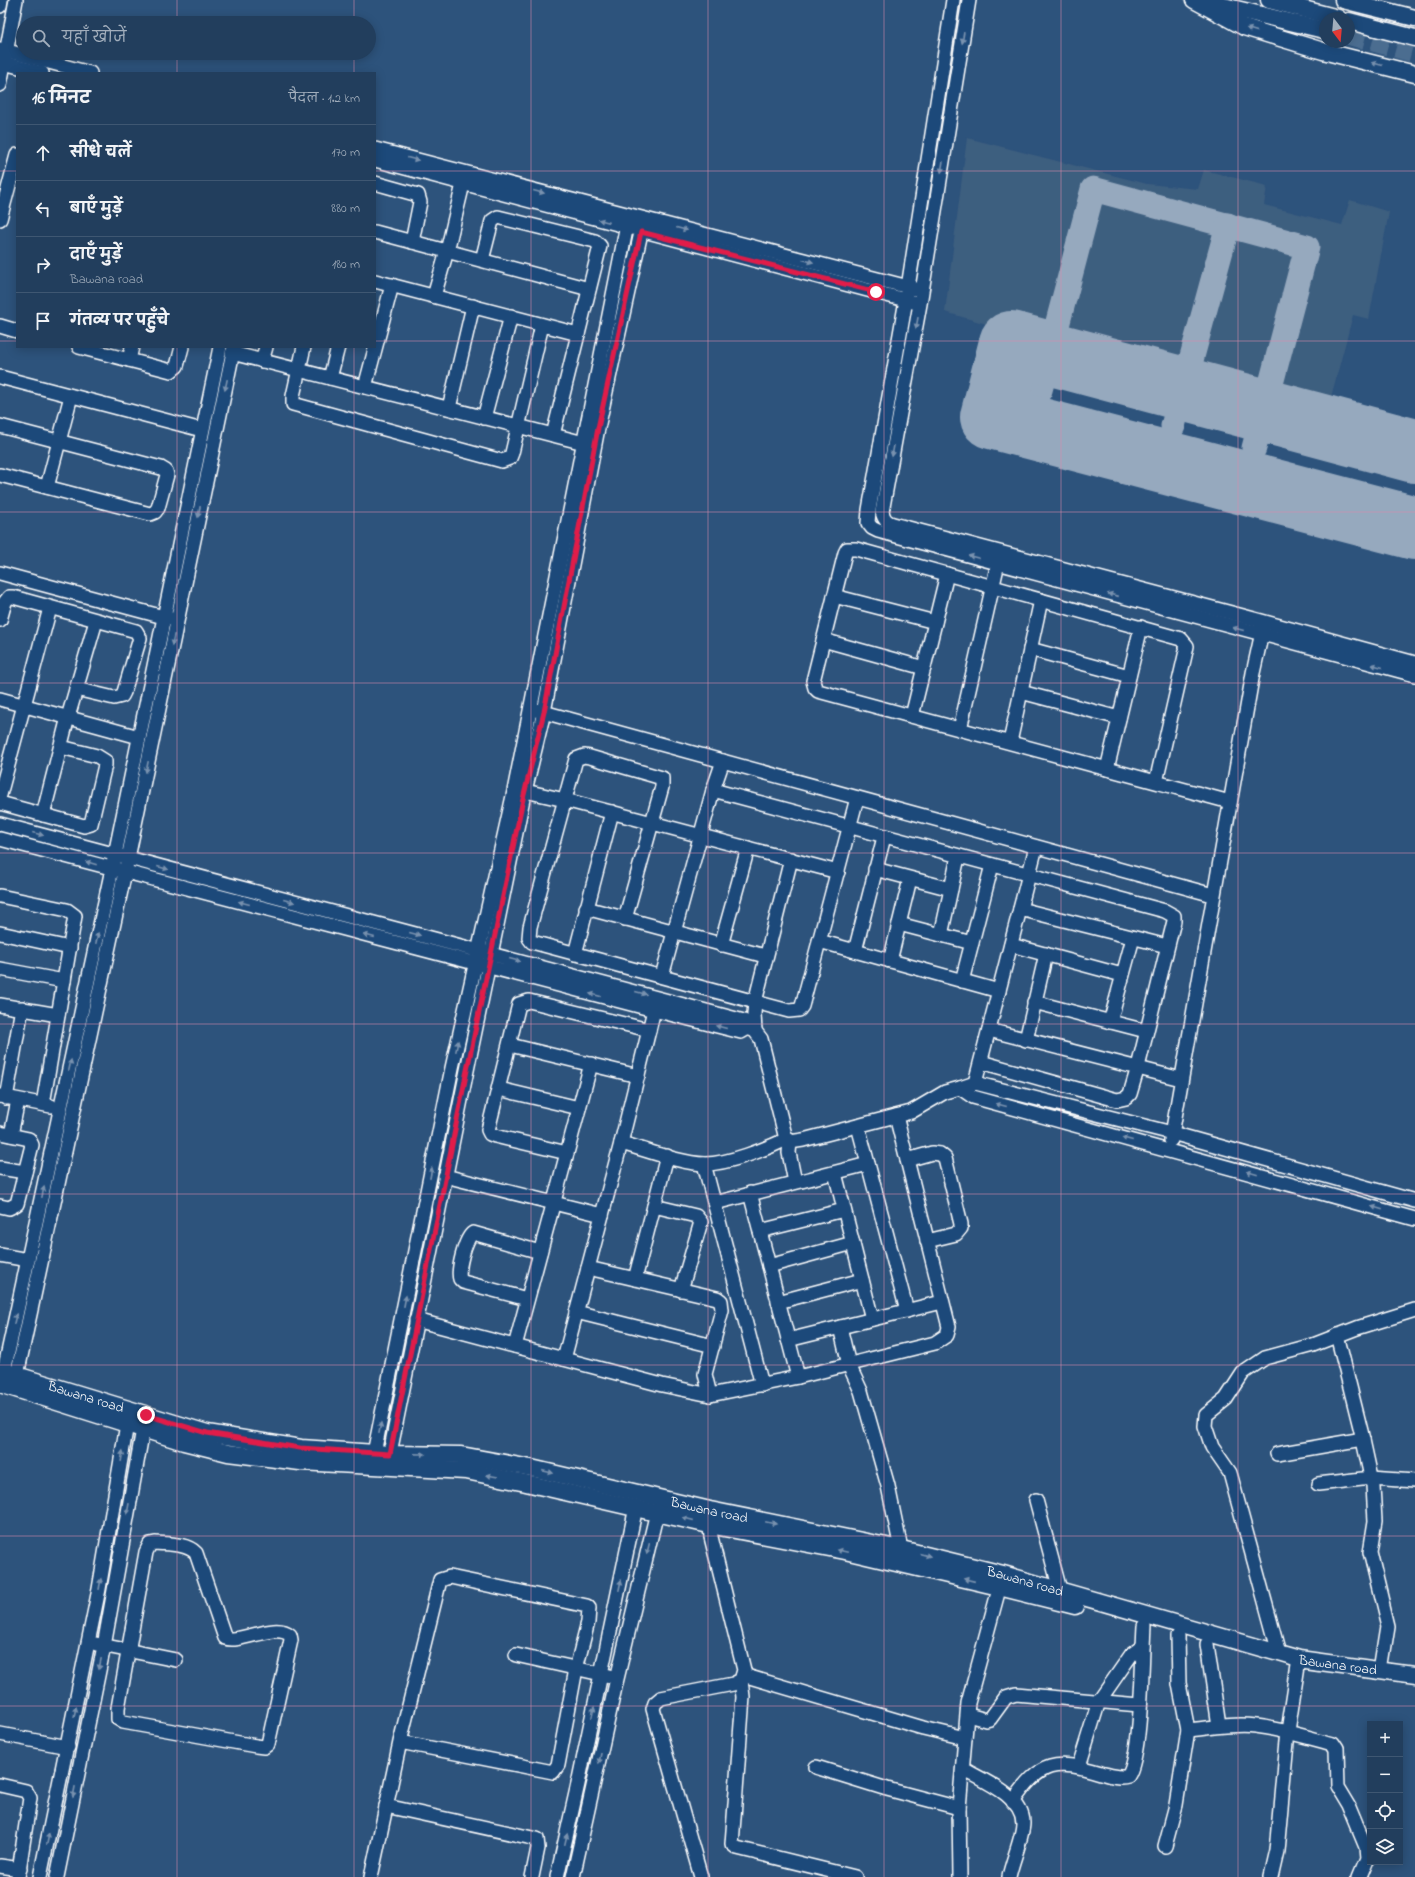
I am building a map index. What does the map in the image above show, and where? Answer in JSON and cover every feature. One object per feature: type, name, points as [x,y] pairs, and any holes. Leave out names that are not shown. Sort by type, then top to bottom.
[{"type":"main road","points":[[1194,0],[1244,27],[1323,51],[1415,74]]},
{"type":"main road","points":[[1200,0],[1319,29]]},
{"type":"main road","points":[[1268,0],[1319,13]]},
{"type":"main road","points":[[1343,0],[1415,18]]},
{"type":"main road","points":[[1355,23],[1415,38]]},
{"type":"main road","name":"Bawana road","points":[[5,1375],[127,1424],[228,1453],[300,1462],[381,1460],[461,1455],[474,1457],[531,1468],[709,1517],[845,1551],[1060,1590],[1279,1653],[1298,1663],[1381,1670],[1415,1675]]},
{"type":"main road","name":"Bawana road","points":[[5,1375],[52,1387],[207,1433],[526,1482],[658,1512],[709,1517],[901,1550],[1001,1580],[1144,1626],[1207,1644],[1415,1686]]},
{"type":"street","points":[[0,6],[1,0]]},
{"type":"street","points":[[0,85],[3,56],[16,0]]},
{"type":"street","points":[[953,0],[906,300],[868,523],[872,528],[878,531],[998,564],[1263,629],[1415,663]]},
{"type":"street","points":[[969,0],[921,290],[920,304],[882,512],[887,522],[1263,629],[1415,676]]},
{"type":"street","points":[[3,56],[40,72]]},
{"type":"street","points":[[3,56],[16,59]]},
{"type":"street","points":[[23,60],[85,72]]},
{"type":"street","points":[[376,150],[920,304]]},
{"type":"street","points":[[376,160],[463,184],[628,221]]},
{"type":"street","points":[[0,219],[13,190],[16,164]]},
{"type":"street","points":[[376,183],[413,192],[418,195],[420,202],[412,242]]},
{"type":"street","points":[[434,296],[447,251],[463,184]]},
{"type":"street","points":[[482,260],[492,221],[498,217],[595,241],[600,246],[553,435]]},
{"type":"street","points":[[381,1460],[475,964],[531,709],[628,221]]},
{"type":"street","points":[[643,226],[921,290]]},
{"type":"street","points":[[381,1460],[416,1320],[525,791],[544,712],[598,428],[643,226]]},
{"type":"street","points":[[376,232],[589,289]]},
{"type":"street","points":[[376,281],[578,334]]},
{"type":"street","points":[[376,345],[392,285]]},
{"type":"street","points":[[449,408],[473,306]]},
{"type":"street","points":[[484,418],[511,316]]},
{"type":"street","points":[[304,348],[292,401],[296,406],[502,461],[510,458],[519,426],[542,325]]},
{"type":"street","points":[[0,326],[16,331]]},
{"type":"street","points":[[83,348],[171,370],[177,366],[182,348]]},
{"type":"street","points":[[129,360],[132,348]]},
{"type":"street","points":[[5,1375],[118,870],[114,855],[220,348]]},
{"type":"street","points":[[262,361],[266,348]]},
{"type":"street","points":[[330,378],[338,348]]},
{"type":"street","points":[[365,387],[375,348]]},
{"type":"street","points":[[5,1375],[61,1107],[118,870],[128,858],[233,350],[262,361],[584,443]]},
{"type":"street","points":[[0,377],[202,430]]},
{"type":"street","points":[[47,487],[71,396]]},
{"type":"street","points":[[0,426],[161,468],[166,471],[166,480],[158,508],[155,512],[150,514],[0,475]]},
{"type":"street","points":[[1156,782],[1187,646],[1181,639],[852,548],[847,549],[823,640],[814,681],[815,688],[824,692],[1107,768],[1156,782],[1230,802]]},
{"type":"street","points":[[960,729],[998,564]]},
{"type":"street","points":[[0,573],[177,620]]},
{"type":"street","points":[[912,716],[947,574]]},
{"type":"street","points":[[834,596],[935,622]]},
{"type":"street","points":[[0,620],[5,602],[9,597],[136,631],[139,635],[122,696],[114,698],[76,689]]},
{"type":"street","points":[[1010,742],[1041,600]]},
{"type":"street","points":[[0,795],[50,608]]},
{"type":"street","points":[[43,815],[68,717],[96,621]]},
{"type":"street","points":[[1107,768],[1141,628]]},
{"type":"street","points":[[1169,1150],[1213,895],[1263,629]]},
{"type":"street","points":[[823,640],[924,668]]},
{"type":"street","points":[[1030,648],[1129,676]]},
{"type":"street","points":[[1021,692],[1119,718]]},
{"type":"street","points":[[0,699],[139,737]]},
{"type":"street","points":[[531,709],[1213,895]]},
{"type":"street","points":[[0,803],[84,826],[89,826],[92,820],[105,761],[97,756],[61,747]]},
{"type":"street","points":[[625,919],[653,823],[662,787],[662,778],[590,757],[584,756],[576,759],[529,932],[532,942],[789,1010],[799,1010],[802,1006],[857,798]]},
{"type":"street","points":[[662,976],[700,835],[723,761]]},
{"type":"street","points":[[713,790],[1171,913],[1174,921],[1138,1067],[1130,1094],[1123,1100],[1117,1100],[981,1062]]},
{"type":"street","points":[[525,791],[612,812],[838,872]]},
{"type":"street","points":[[574,954],[612,812]]},
{"type":"street","points":[[0,824],[744,1021],[761,1039],[789,1140],[789,1154],[795,1182]]},
{"type":"street","points":[[855,951],[884,837]]},
{"type":"street","points":[[0,839],[489,968],[741,1032],[752,1029]]},
{"type":"street","points":[[975,1083],[1036,847]]},
{"type":"street","points":[[721,945],[748,848]]},
{"type":"street","points":[[941,935],[958,856]]},
{"type":"street","points":[[752,1029],[755,1002],[765,956],[791,859]]},
{"type":"street","points":[[962,981],[992,866]]},
{"type":"street","points":[[875,869],[952,889]]},
{"type":"street","points":[[890,961],[910,879]]},
{"type":"street","points":[[0,896],[72,912],[75,921],[43,1104]]},
{"type":"street","points":[[586,908],[765,956]]},
{"type":"street","points":[[1020,910],[1168,946]]},
{"type":"street","points":[[899,924],[972,943]]},
{"type":"street","points":[[0,933],[70,948]]},
{"type":"street","points":[[1110,1022],[1133,938]]},
{"type":"street","points":[[819,941],[999,991]]},
{"type":"street","points":[[1011,944],[1122,975]]},
{"type":"street","points":[[1026,1040],[1046,954]]},
{"type":"street","points":[[0,969],[64,981]]},
{"type":"street","points":[[567,1153],[490,1134],[488,1125],[499,1089],[519,1004],[529,1001],[649,1030]]},
{"type":"street","points":[[1034,1002],[1146,1031]]},
{"type":"street","points":[[0,1005],[58,1015]]},
{"type":"street","points":[[0,1206],[9,1208],[17,1204],[32,1145],[31,1142],[24,1137],[5,1134],[8,1098],[22,1008]]},
{"type":"street","points":[[564,1359],[621,1143],[654,1010]]},
{"type":"street","points":[[989,1030],[1181,1079]]},
{"type":"street","points":[[510,1045],[638,1076]]},
{"type":"street","points":[[515,1346],[591,1064]]},
{"type":"street","points":[[621,1143],[666,1156],[704,1164],[759,1151],[789,1140],[803,1140],[920,1109],[945,1092],[975,1083],[1172,1133],[1415,1201]]},
{"type":"street","points":[[960,1088],[976,1098],[1415,1219]]},
{"type":"street","points":[[499,1089],[579,1108]]},
{"type":"street","points":[[8,1098],[61,1107]]},
{"type":"street","points":[[416,1320],[564,1359],[710,1395],[798,1377],[940,1341],[949,1332],[896,1116]]},
{"type":"street","points":[[858,1126],[906,1311]]},
{"type":"street","points":[[907,1160],[932,1153],[940,1154],[944,1158],[959,1216],[961,1228],[960,1232],[927,1241]]},
{"type":"street","points":[[635,1279],[666,1156]]},
{"type":"street","points":[[704,1164],[762,1385]]},
{"type":"street","points":[[715,1203],[868,1164]]},
{"type":"street","points":[[0,1168],[25,1172]]},
{"type":"street","points":[[835,1172],[872,1319]]},
{"type":"street","points":[[445,1176],[554,1204],[602,1214]]},
{"type":"street","points":[[750,1193],[798,1377]]},
{"type":"street","points":[[654,1206],[696,1216],[700,1219],[700,1227],[681,1290]]},
{"type":"street","points":[[760,1231],[844,1210]]},
{"type":"street","points":[[527,1299],[464,1282],[460,1279],[458,1270],[467,1239],[472,1234],[540,1252]]},
{"type":"street","points":[[769,1266],[853,1243]]},
{"type":"street","points":[[0,1255],[28,1260]]},
{"type":"street","points":[[588,1268],[717,1298],[720,1301],[722,1310],[705,1374],[710,1395]]},
{"type":"street","points":[[778,1302],[862,1280]]},
{"type":"street","points":[[788,1340],[942,1302]]},
{"type":"street","points":[[1279,1653],[1230,1474],[1226,1466],[1214,1452],[1205,1420],[1209,1412],[1226,1399],[1244,1374],[1259,1361],[1272,1355],[1313,1344],[1415,1310]]},
{"type":"street","points":[[576,1312],[713,1346]]},
{"type":"street","points":[[840,1327],[849,1365],[861,1391],[885,1475],[901,1550]]},
{"type":"street","points":[[1337,1335],[1363,1439],[1371,1478],[1375,1521],[1370,1552],[1388,1626],[1381,1670]]},
{"type":"street","points":[[40,1877],[68,1747],[88,1643],[127,1424]]},
{"type":"street","points":[[57,1877],[104,1646],[143,1429]]},
{"type":"street","points":[[1277,1454],[1363,1439]]},
{"type":"street","points":[[1318,1484],[1371,1478],[1415,1481]]},
{"type":"street","points":[[1036,1500],[1060,1590]]},
{"type":"street","points":[[557,1877],[636,1507]]},
{"type":"street","points":[[573,1877],[617,1677],[658,1512]]},
{"type":"street","points":[[709,1517],[742,1678],[743,1698],[732,1844],[737,1848],[855,1877]]},
{"type":"street","points":[[155,1543],[192,1549],[196,1553],[225,1638],[232,1639],[254,1634],[284,1631],[290,1635],[291,1640],[268,1744],[264,1747],[256,1746],[123,1722],[118,1719],[118,1708],[129,1651],[148,1547],[155,1543]]},
{"type":"street","points":[[371,1877],[400,1742],[438,1585],[444,1578],[450,1577],[587,1606],[590,1611],[576,1669],[558,1765],[553,1772],[400,1742]]},
{"type":"street","points":[[960,1877],[959,1808],[970,1696],[1001,1580]]},
{"type":"street","points":[[1013,1802],[1029,1778],[1047,1767],[1060,1764],[1079,1766],[1116,1777],[1128,1776],[1131,1772],[1137,1746],[1144,1626]]},
{"type":"street","points":[[1165,1846],[1176,1805],[1188,1730],[1180,1684],[1178,1636]]},
{"type":"street","points":[[88,1643],[176,1660]]},
{"type":"street","points":[[1207,1644],[1219,1726]]},
{"type":"street","points":[[1079,1766],[1099,1701],[1131,1655],[1143,1646]]},
{"type":"street","points":[[516,1655],[617,1677]]},
{"type":"street","points":[[1271,1877],[1277,1851],[1288,1731],[1298,1663]]},
{"type":"street","points":[[701,1877],[653,1709],[655,1703],[661,1698],[733,1684],[742,1678],[923,1728],[965,1738]]},
{"type":"street","points":[[968,1715],[986,1720],[990,1719],[1010,1694],[1139,1705]]},
{"type":"street","points":[[1188,1730],[1219,1726],[1255,1725],[1288,1731],[1332,1744],[1335,1747],[1337,1786],[1349,1806],[1368,1853],[1359,1877]]},
{"type":"street","points":[[0,1734],[68,1747]]},
{"type":"street","points":[[816,1767],[887,1789],[959,1808]]},
{"type":"street","points":[[963,1769],[1001,1790],[1013,1802],[1021,1814],[1023,1823],[1009,1877]]},
{"type":"street","points":[[0,1785],[26,1791],[30,1798],[19,1873],[0,1866]]},
{"type":"street","points":[[386,1806],[536,1839],[539,1842],[532,1877]]},
{"type":"shaded area","points":[[967,138],[1147,184],[1198,189],[1204,170],[1267,186],[1264,205],[1342,225],[1350,200],[1389,212],[1369,319],[1353,315],[1327,412],[1299,405],[1294,406],[1289,410],[1286,416],[1249,406],[1249,398],[1245,390],[1226,385],[1219,386],[1213,390],[1210,396],[1164,384],[1164,374],[1158,368],[1090,351],[1083,355],[1080,361],[1028,347],[1026,339],[1021,334],[945,312]]},
{"type":"taxiway","points":[[1040,390],[1093,189],[1307,247],[1254,448]]},
{"type":"taxiway","points":[[1173,426],[1228,225]]},
{"type":"runway","points":[[1415,451],[1011,343],[992,417],[1415,528]]},
{"type":"tunnel","points":[[1355,39],[1415,55]]},
{"type":"route","points":[[146,1415],[207,1433],[300,1448],[390,1454],[406,1366],[523,799],[544,712],[598,428],[641,232],[876,292]]}]
